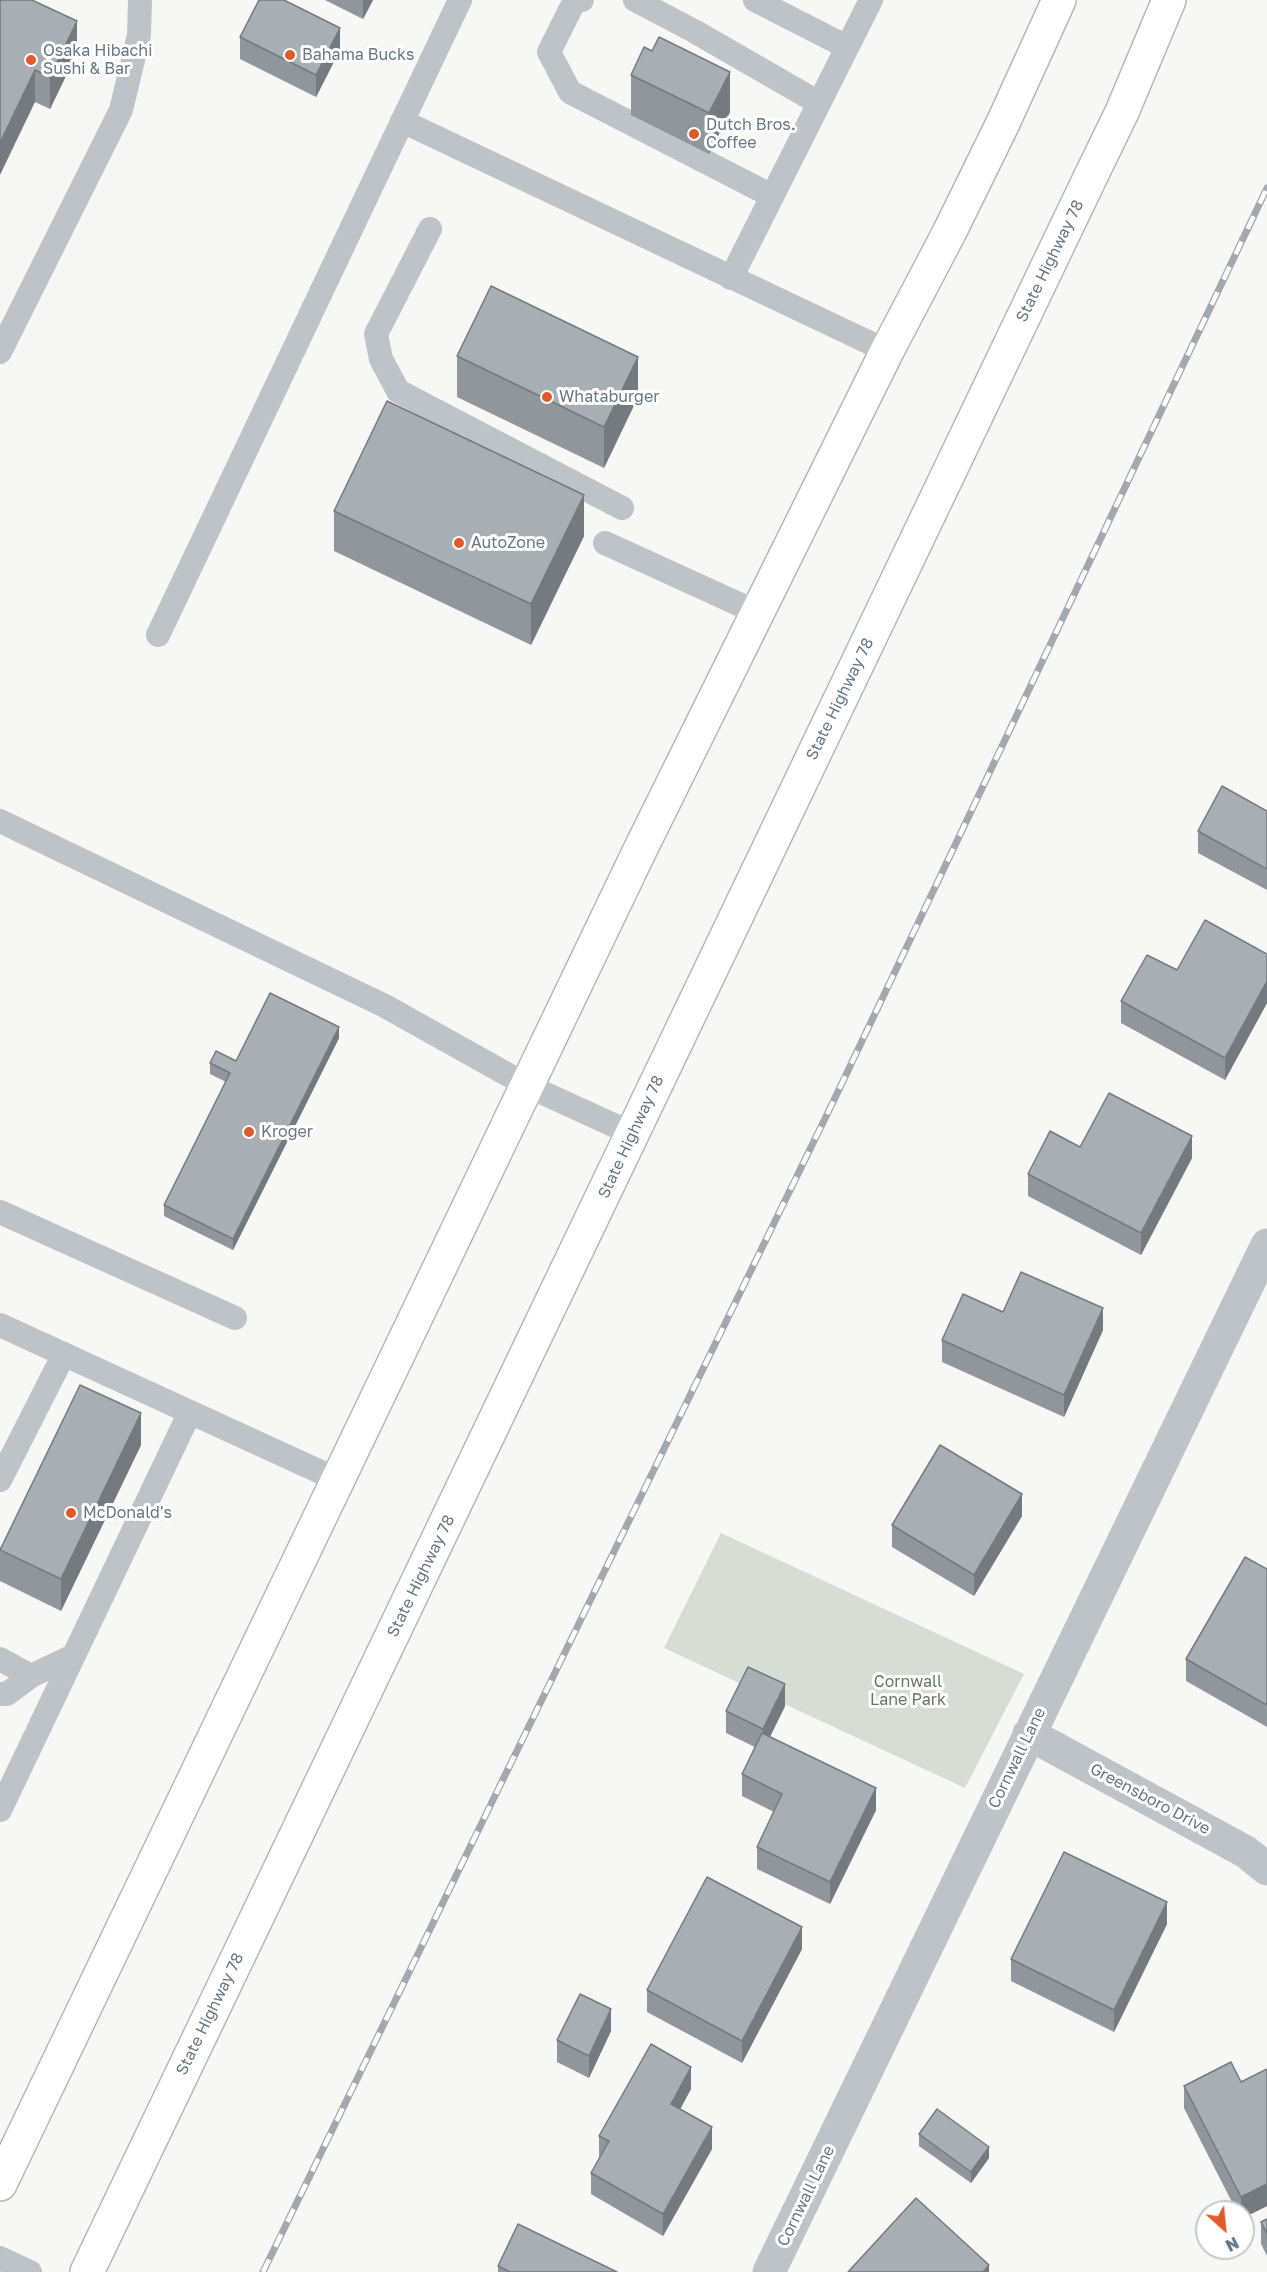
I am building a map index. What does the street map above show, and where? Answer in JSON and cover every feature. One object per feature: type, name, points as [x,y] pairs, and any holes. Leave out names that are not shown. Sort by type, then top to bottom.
[{"type":"main road","points":[[0,2184],[70,2034],[756,612],[950,231],[1059,0]]},
{"type":"main road","name":"State Highway 78","points":[[87,2272],[1113,131],[1169,0]]},
{"type":"street","name":"Cornwall Lane","points":[[769,2272],[1267,1245]]},
{"type":"street","name":"Greensboro Drive","points":[[1029,1734],[1246,1852],[1267,1869]]},
{"type":"lane","points":[[0,352],[121,110],[139,35],[140,0]]},
{"type":"lane","points":[[158,635],[460,0]]},
{"type":"lane","points":[[582,0],[575,0],[549,51],[570,92],[772,196]]},
{"type":"lane","points":[[635,0],[819,103]]},
{"type":"lane","points":[[755,0],[847,48]]},
{"type":"lane","points":[[731,278],[871,0]]},
{"type":"lane","points":[[402,121],[887,351]]},
{"type":"lane","points":[[430,228],[376,334],[381,359],[398,391],[622,507]]},
{"type":"lane","points":[[605,543],[756,612]]},
{"type":"lane","points":[[0,821],[385,1006],[528,1086],[633,1134]]},
{"type":"lane","points":[[0,1212],[235,1318]]},
{"type":"lane","points":[[0,1325],[338,1480]]},
{"type":"lane","points":[[0,1480],[64,1354]]},
{"type":"lane","points":[[0,1809],[9,1768],[73,1656],[190,1412]]},
{"type":"lane","points":[[0,1694],[7,1694],[31,1676],[73,1656]]},
{"type":"lane","points":[[0,1659],[31,1676]]},
{"type":"lane","points":[[0,2258],[30,2272]]},
{"type":"green space","name":"Cornwall Lane Park","points":[[721,1533],[1024,1674],[965,1788],[664,1648]]},
{"type":"building","points":[[0,0],[32,0],[77,21],[50,77],[35,70],[0,143]]},
{"type":"building","points":[[259,0],[284,0],[340,28],[316,75],[240,37]]},
{"type":"building","points":[[659,37],[730,72],[709,113],[631,75],[644,47],[652,51]]},
{"type":"building","points":[[491,286],[638,357],[604,427],[457,356]]},
{"type":"building","name":"AutoZone","points":[[387,401],[584,495],[531,604],[334,511]]},
{"type":"building","points":[[1222,786],[1267,811],[1267,869],[1198,831]]},
{"type":"building","points":[[1205,920],[1267,954],[1267,981],[1225,1058],[1121,1001],[1147,955],[1177,970]]},
{"type":"building","name":"Kroger","points":[[270,993],[339,1027],[233,1239],[164,1205],[230,1073],[210,1063],[216,1051],[236,1061]]},
{"type":"building","points":[[1109,1093],[1192,1136],[1141,1233],[1028,1174],[1050,1131],[1080,1147]]},
{"type":"building","points":[[1021,1272],[1103,1308],[1064,1395],[942,1340],[963,1294],[1003,1312]]},
{"type":"building","name":"McDonald's","points":[[80,1385],[141,1413],[61,1579],[0,1550]]},
{"type":"building","points":[[940,1445],[1022,1494],[974,1575],[892,1525]]},
{"type":"building","points":[[1245,1557],[1267,1569],[1267,1705],[1186,1659]]},
{"type":"building","points":[[748,1667],[785,1684],[763,1729],[726,1711]]},
{"type":"building","points":[[762,1733],[876,1788],[830,1882],[757,1847],[782,1794],[742,1774]]},
{"type":"building","points":[[1064,1852],[1167,1902],[1114,2010],[1011,1959]]},
{"type":"building","points":[[707,1877],[802,1927],[742,2041],[647,1990]]},
{"type":"building","points":[[580,1994],[611,2009],[589,2056],[557,2040]]},
{"type":"building","points":[[651,2044],[691,2067],[671,2104],[712,2127],[663,2214],[591,2173],[609,2141],[599,2136]]},
{"type":"building","points":[[1231,2062],[1241,2082],[1267,2069],[1267,2184],[1241,2197],[1184,2086]]},
{"type":"building","points":[[937,2109],[989,2147],[971,2172],[919,2134]]},
{"type":"building","points":[[916,2198],[989,2265],[983,2272],[848,2272]]},
{"type":"building","points":[[1267,2219],[1267,2234],[1261,2222]]},
{"type":"building","points":[[518,2224],[617,2272],[510,2272],[498,2266]]},
{"type":"railway","points":[[263,2272],[834,1100],[1267,188]]},
{"type":"place","name":"Bahama Bucks","points":[[290,55]]},
{"type":"place","name":"Osaka Hibachi Sushi & Bar","points":[[31,60]]},
{"type":"place","name":"Dutch Bros. Coffee","points":[[694,134]]},
{"type":"place","name":"Whataburger","points":[[547,397]]},
{"type":"place","name":"AutoZone","points":[[459,543]]},
{"type":"place","name":"Kroger","points":[[249,1132]]},
{"type":"place","name":"McDonald's","points":[[71,1513]]}]
